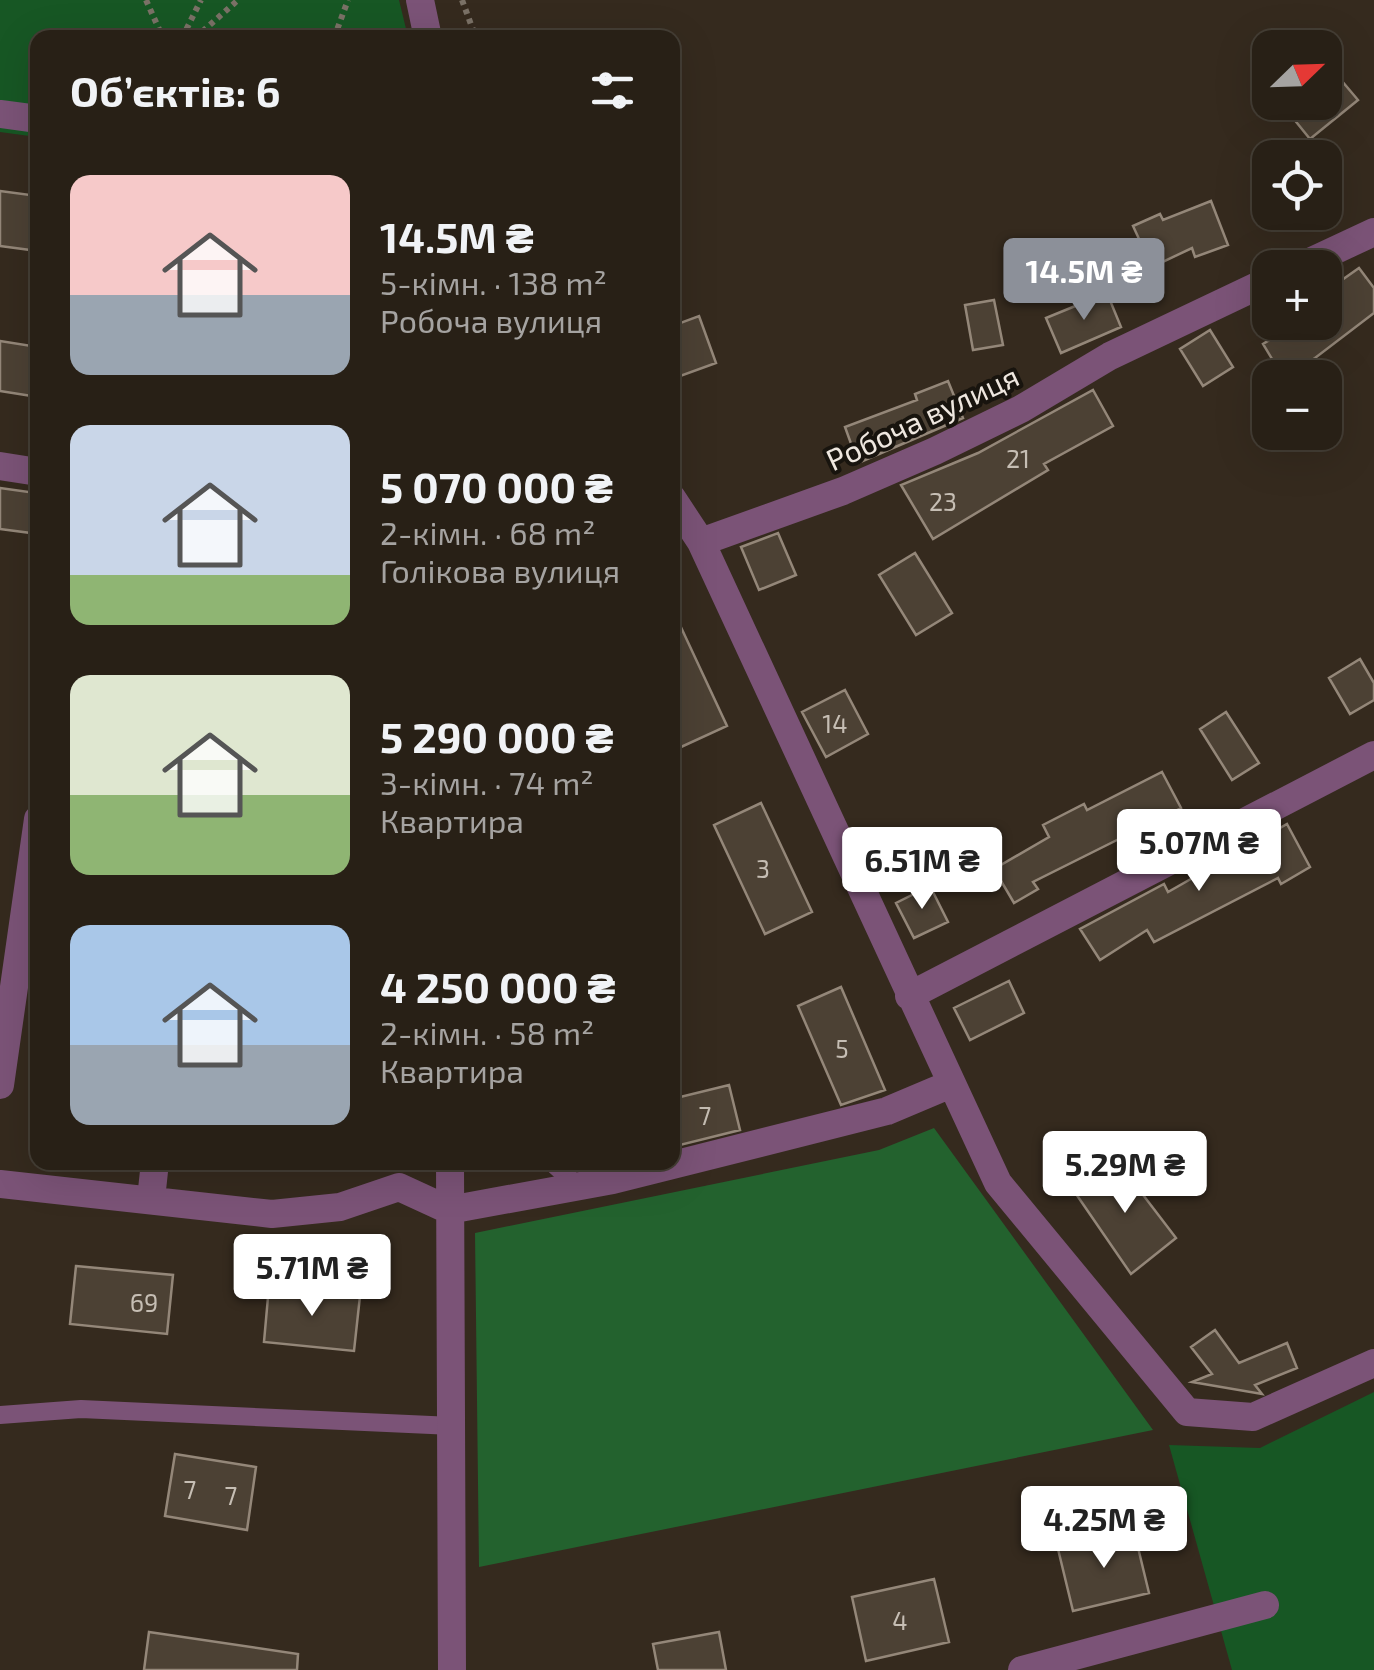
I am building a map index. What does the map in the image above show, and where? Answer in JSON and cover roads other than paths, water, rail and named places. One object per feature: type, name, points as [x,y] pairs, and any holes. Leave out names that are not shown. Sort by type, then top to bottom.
[{"type":"street","points":[[420,0],[426,30]]},
{"type":"street","points":[[0,114],[30,117]]},
{"type":"street","points":[[1336,250],[1374,232]]},
{"type":"street","name":"Робоча вулиця","points":[[700,542],[843,491],[935,452],[1021,409],[1110,356],[1252,289]]},
{"type":"street","points":[[0,466],[30,471]]},
{"type":"street","points":[[680,511],[700,542],[998,1182],[1187,1412],[1253,1417],[1374,1363]]},
{"type":"street","points":[[909,996],[1374,754]]},
{"type":"street","points":[[0,1085],[30,875]]},
{"type":"street","points":[[680,1161],[887,1111],[950,1084]]},
{"type":"street","points":[[150,1199],[154,1170]]},
{"type":"street","points":[[450,1170],[452,1670]]},
{"type":"street","points":[[0,1184],[272,1214],[340,1207],[399,1187],[449,1210],[644,1170]]},
{"type":"street","points":[[1022,1670],[1265,1604]]},
{"type":"lane","points":[[560,1170],[578,1186]]},
{"type":"lane","points":[[0,1416],[81,1409],[453,1426]]}]
